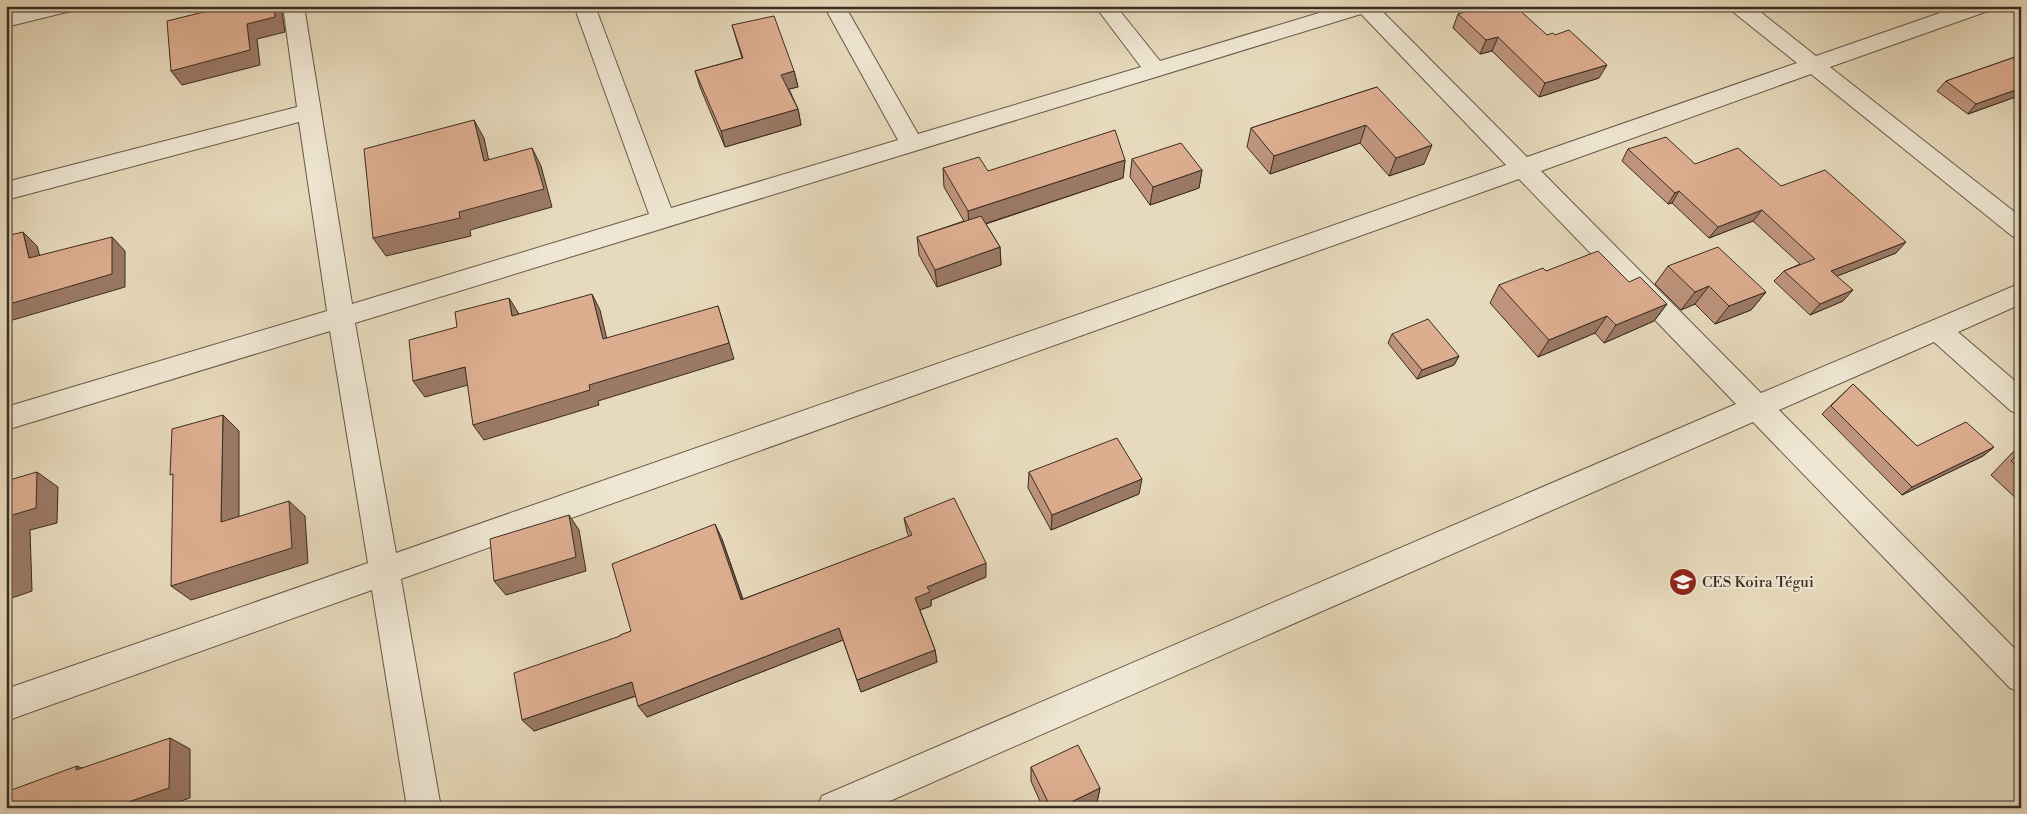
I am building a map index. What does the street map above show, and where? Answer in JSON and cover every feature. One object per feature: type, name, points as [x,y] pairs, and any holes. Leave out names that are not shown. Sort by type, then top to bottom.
[{"type":"street","points":[[6,20],[64,6]]},
{"type":"street","points":[[293,6],[341,317],[424,808]]},
{"type":"street","points":[[584,6],[663,220]]},
{"type":"street","points":[[834,6],[912,144]]},
{"type":"street","points":[[1105,6],[1154,70]]},
{"type":"street","points":[[6,419],[1365,6],[2021,677]]},
{"type":"street","points":[[1739,6],[2021,230]]},
{"type":"street","points":[[6,705],[1980,6]]},
{"type":"street","points":[[6,191],[310,111]]},
{"type":"street","points":[[834,808],[2021,293]]},
{"type":"street","points":[[1937,329],[2021,403]]},
{"type":"building","points":[[228,6],[274,6],[275,17],[247,24],[250,50],[171,71],[167,21]]},
{"type":"building","points":[[1484,6],[1515,6],[1547,35],[1553,33],[1555,35],[1569,30],[1607,65],[1545,83],[1498,37],[1486,40],[1458,14]]},
{"type":"building","points":[[774,16],[794,71],[781,75],[798,109],[721,131],[695,71],[743,58],[732,25]]},
{"type":"building","points":[[2021,55],[2021,88],[1976,104],[1946,81]]},
{"type":"building","points":[[1377,87],[1432,145],[1396,158],[1366,125],[1274,156],[1251,128]]},
{"type":"building","points":[[474,120],[484,161],[532,148],[544,189],[459,212],[460,218],[373,238],[364,149]]},
{"type":"building","points":[[1115,130],[1125,160],[968,211],[943,168],[979,157],[988,171]]},
{"type":"building","points":[[1666,137],[1695,164],[1738,148],[1781,186],[1825,170],[1906,242],[1831,271],[1853,290],[1820,304],[1784,271],[1815,259],[1762,210],[1718,227],[1679,191],[1675,193],[1628,149]]},
{"type":"building","points":[[1181,143],[1202,170],[1153,187],[1132,159]]},
{"type":"building","points":[[981,216],[1000,247],[935,270],[917,237]]},
{"type":"building","points":[[23,232],[29,258],[112,237],[112,274],[6,305],[6,236]]},
{"type":"building","points":[[1718,247],[1766,292],[1729,306],[1709,286],[1695,292],[1668,266]]},
{"type":"building","points":[[1598,251],[1629,282],[1640,277],[1667,304],[1616,325],[1607,316],[1549,340],[1499,285],[1543,268],[1546,271]]},
{"type":"building","points":[[592,294],[603,339],[718,306],[729,343],[589,385],[590,390],[473,425],[465,367],[413,381],[409,340],[457,327],[455,312],[509,298],[512,316]]},
{"type":"building","points":[[1428,319],[1459,356],[1422,370],[1392,334]]},
{"type":"building","points":[[1853,384],[1917,446],[1966,422],[1994,447],[1912,487],[1831,406]]},
{"type":"building","points":[[223,415],[221,522],[289,501],[292,548],[171,586],[173,474],[170,475],[172,429]]},
{"type":"building","points":[[1117,438],[1142,479],[1052,515],[1029,472]]},
{"type":"building","points":[[2021,451],[2021,470],[2011,461]]},
{"type":"building","points":[[37,472],[36,508],[9,516],[9,578],[6,579],[6,481]]},
{"type":"building","points":[[954,498],[986,563],[927,587],[930,592],[915,598],[935,650],[857,680],[839,628],[638,706],[632,682],[522,720],[514,673],[631,631],[612,564],[715,524],[741,600],[912,535],[904,518]]},
{"type":"building","points":[[569,515],[576,557],[494,581],[490,539]]},
{"type":"building","points":[[170,738],[169,788],[111,808],[6,808],[6,792],[77,766],[76,770]]},
{"type":"building","points":[[1078,745],[1100,788],[1059,808],[1051,808],[1031,767]]},
{"type":"place","name":"CES Koira Tégui","points":[[1683,582]]}]
